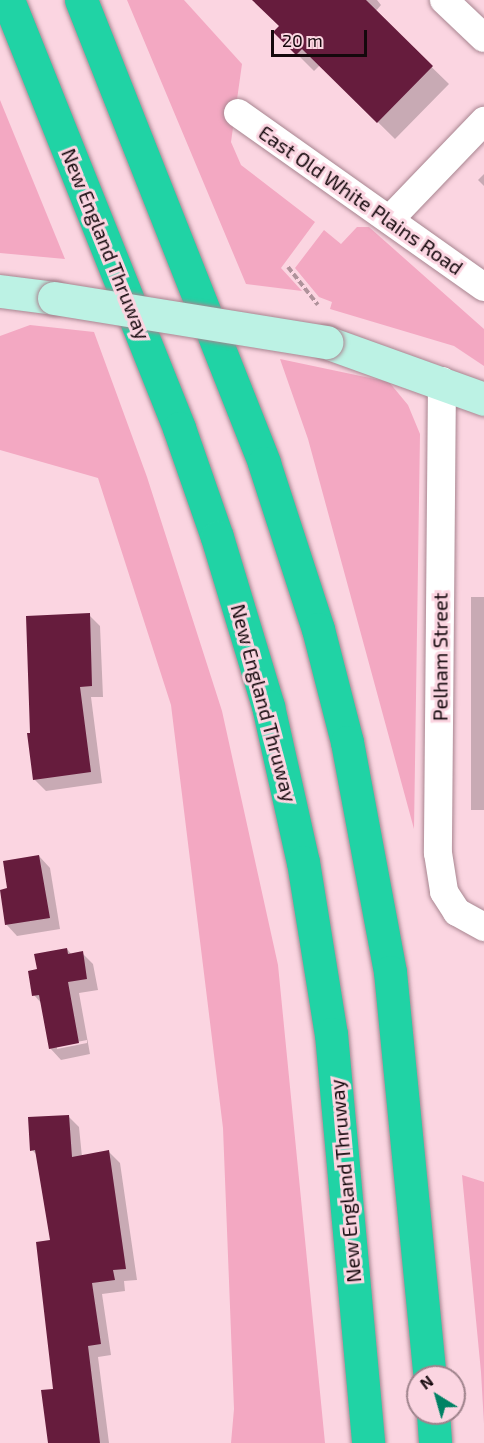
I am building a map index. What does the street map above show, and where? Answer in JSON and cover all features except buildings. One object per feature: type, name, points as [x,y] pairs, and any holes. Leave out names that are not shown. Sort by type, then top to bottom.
[{"type":"highway","name":"New England Thruway","points":[[8,0],[183,439],[225,560],[268,706],[303,862],[329,1022],[368,1443]]},
{"type":"highway","points":[[81,0],[264,463],[318,629],[347,741],[390,972],[428,1365]]},
{"type":"highway","points":[[434,1425],[435,1443]]},
{"type":"street","points":[[444,0],[484,38]]},
{"type":"street","name":"East Old White Plains Road","points":[[238,113],[484,287]]},
{"type":"street","points":[[390,219],[484,121]]},
{"type":"street","points":[[0,291],[326,342],[442,381],[484,399]]},
{"type":"street","name":"Pelham Street","points":[[442,381],[438,852],[444,892],[457,912],[478,924]]},
{"type":"path","points":[[288,267],[318,305]]},
{"type":"shaded area","points":[[127,0],[184,0],[242,64],[231,142],[241,165],[315,222],[281,268],[302,291],[246,284]]},
{"type":"shaded area","points":[[0,100],[65,259],[0,253]]},
{"type":"shaded area","points":[[357,227],[369,227],[484,329],[484,366],[454,346],[330,309],[332,302],[319,297],[295,268],[324,230],[341,244]]},
{"type":"shaded area","points":[[30,325],[94,332],[147,477],[222,711],[278,965],[325,1443],[231,1443],[234,1409],[223,1128],[171,705],[98,478],[0,450],[0,336]]},
{"type":"shaded area","points":[[280,359],[389,382],[408,405],[420,434],[414,829],[308,439]]},
{"type":"shaded area","points":[[462,1175],[484,1182],[484,1424],[481,1372]]}]
